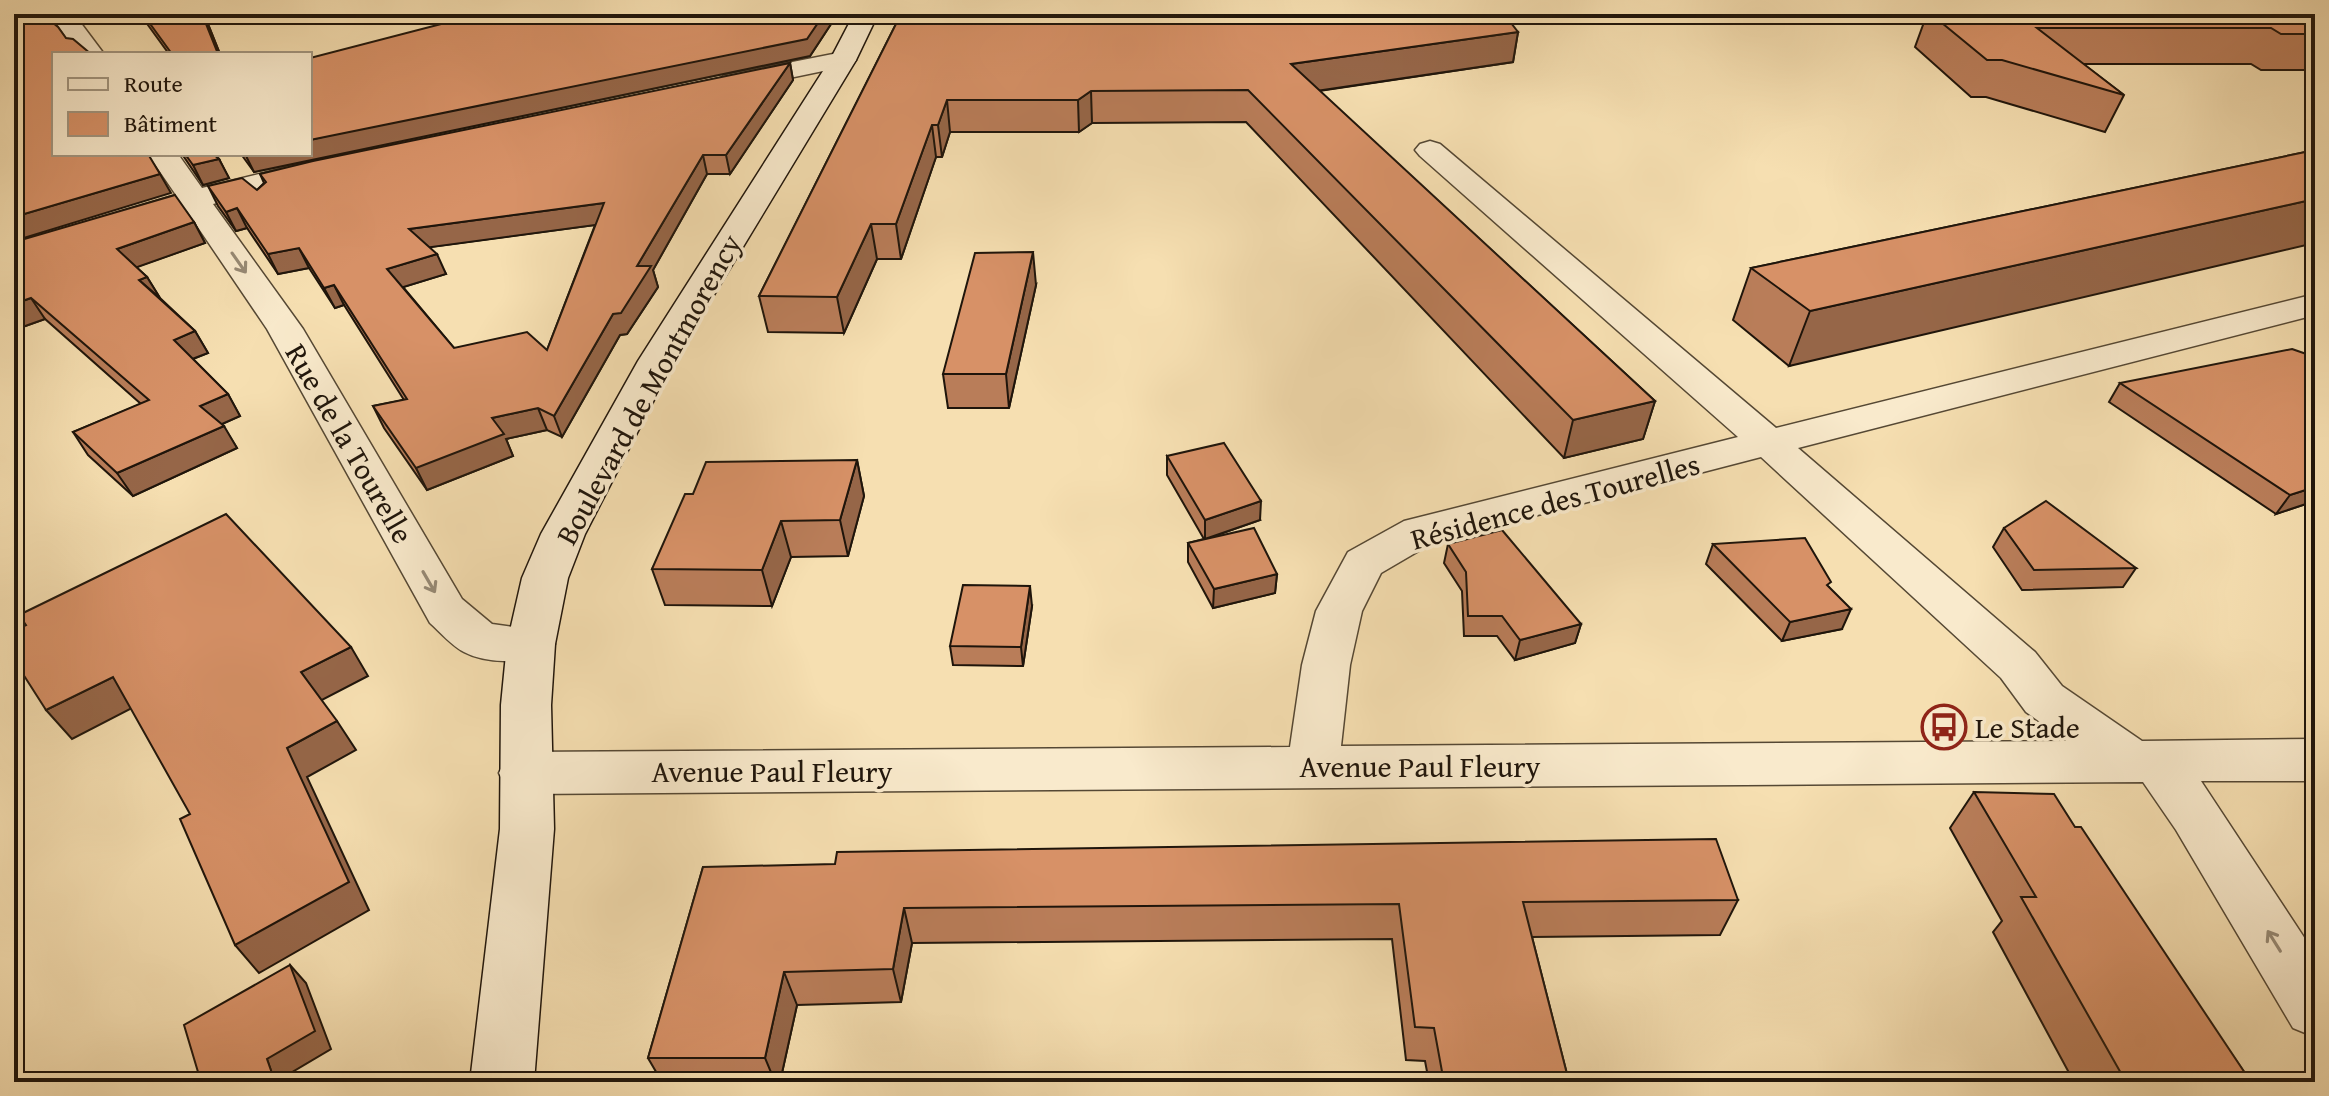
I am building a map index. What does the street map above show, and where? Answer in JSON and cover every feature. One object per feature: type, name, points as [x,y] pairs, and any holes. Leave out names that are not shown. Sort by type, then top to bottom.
[{"type":"street","points":[[62,14],[90,52]]},
{"type":"street","name":"Boulevard de Montmorency","points":[[502,1082],[527,829],[525,773],[531,644],[545,578],[570,521],[656,361],[843,60],[857,16]]},
{"type":"street","points":[[705,88],[843,60]]},
{"type":"street","points":[[1430,150],[1769,443],[2018,665],[2044,699],[2145,762],[2195,814],[2315,1008]]},
{"type":"street","name":"Rue de la Tourelle","points":[[164,156],[285,329],[446,611],[480,640],[531,644]]},
{"type":"street","points":[[14,254],[195,199],[352,161]]},
{"type":"street","name":"Résidence des Tourelles","points":[[1313,767],[1326,665],[1339,611],[1364,563],[1419,531],[2315,304]]},
{"type":"street","name":"Avenue Paul Fleury","points":[[525,773],[2315,760]]},
{"type":"building","points":[[14,14],[42,14],[66,38],[73,39],[89,52],[52,52],[52,156],[149,156],[160,174],[14,217]]},
{"type":"building","points":[[143,14],[202,14],[217,52],[171,52]]},
{"type":"building","points":[[440,14],[824,14],[807,39],[312,140],[312,57],[449,22]]},
{"type":"building","points":[[901,14],[1504,14],[1518,32],[1291,64],[1655,401],[1573,420],[1248,90],[1091,91],[1078,100],[947,100],[938,125],[932,125],[896,224],[871,224],[837,297],[759,296]]},
{"type":"building","points":[[1931,14],[2315,14],[2315,34],[2281,34],[2271,28],[2037,28],[2124,95],[2002,60],[1987,60]]},
{"type":"building","points":[[790,63],[726,155],[703,155],[637,266],[651,266],[621,313],[613,314],[554,416],[538,408],[492,418],[504,434],[416,468],[373,406],[407,399],[334,285],[324,288],[299,248],[268,254],[237,208],[226,212],[208,186],[242,178],[257,190],[266,182],[260,174]],"holes":[[[604,203],[547,350],[527,332],[454,348],[387,269],[437,254],[409,229]]]},
{"type":"building","points":[[2315,150],[2315,199],[1810,311],[1751,268]]},
{"type":"building","points":[[186,156],[215,156],[219,159],[193,165]]},
{"type":"building","points":[[175,195],[194,222],[117,249],[147,277],[139,280],[195,331],[174,340],[228,394],[200,406],[224,426],[117,473],[73,432],[149,400],[31,298],[14,304],[14,242]]},
{"type":"building","points":[[1033,252],[1006,374],[943,374],[975,253]]},
{"type":"building","points":[[2292,349],[2315,357],[2315,487],[2290,495],[2120,383]]},
{"type":"building","points":[[1224,443],[1261,501],[1205,520],[1167,456]]},
{"type":"building","points":[[857,460],[840,520],[781,521],[762,570],[652,569],[685,494],[693,494],[706,462]]},
{"type":"building","points":[[2046,501],[2136,568],[2034,570],[2004,528]]},
{"type":"building","points":[[226,514],[351,647],[301,672],[337,721],[287,748],[349,882],[235,945],[180,819],[190,814],[113,677],[46,710],[14,660],[14,631],[26,625],[19,615]]},
{"type":"building","points":[[1254,528],[1277,574],[1214,589],[1188,543]]},
{"type":"building","points":[[1502,530],[1581,624],[1520,640],[1502,616],[1468,616],[1466,572],[1448,544]]},
{"type":"building","points":[[1805,538],[1831,582],[1827,585],[1851,609],[1790,622],[1713,544]]},
{"type":"building","points":[[963,585],[1030,586],[1021,647],[950,646]]},
{"type":"building","points":[[1974,792],[2054,794],[2075,827],[2081,827],[2251,1082],[2126,1082],[2021,897],[2036,897]]},
{"type":"building","points":[[1716,839],[1738,900],[1523,902],[1567,1074],[1443,1077],[1434,1028],[1415,1027],[1399,904],[904,908],[893,969],[784,972],[765,1058],[648,1058],[703,867],[835,864],[837,852]]},
{"type":"building","points":[[290,965],[315,1031],[267,1059],[275,1082],[201,1082],[184,1025]]},
{"type":"place","name":"Le Stade","points":[[1944,727]]}]
